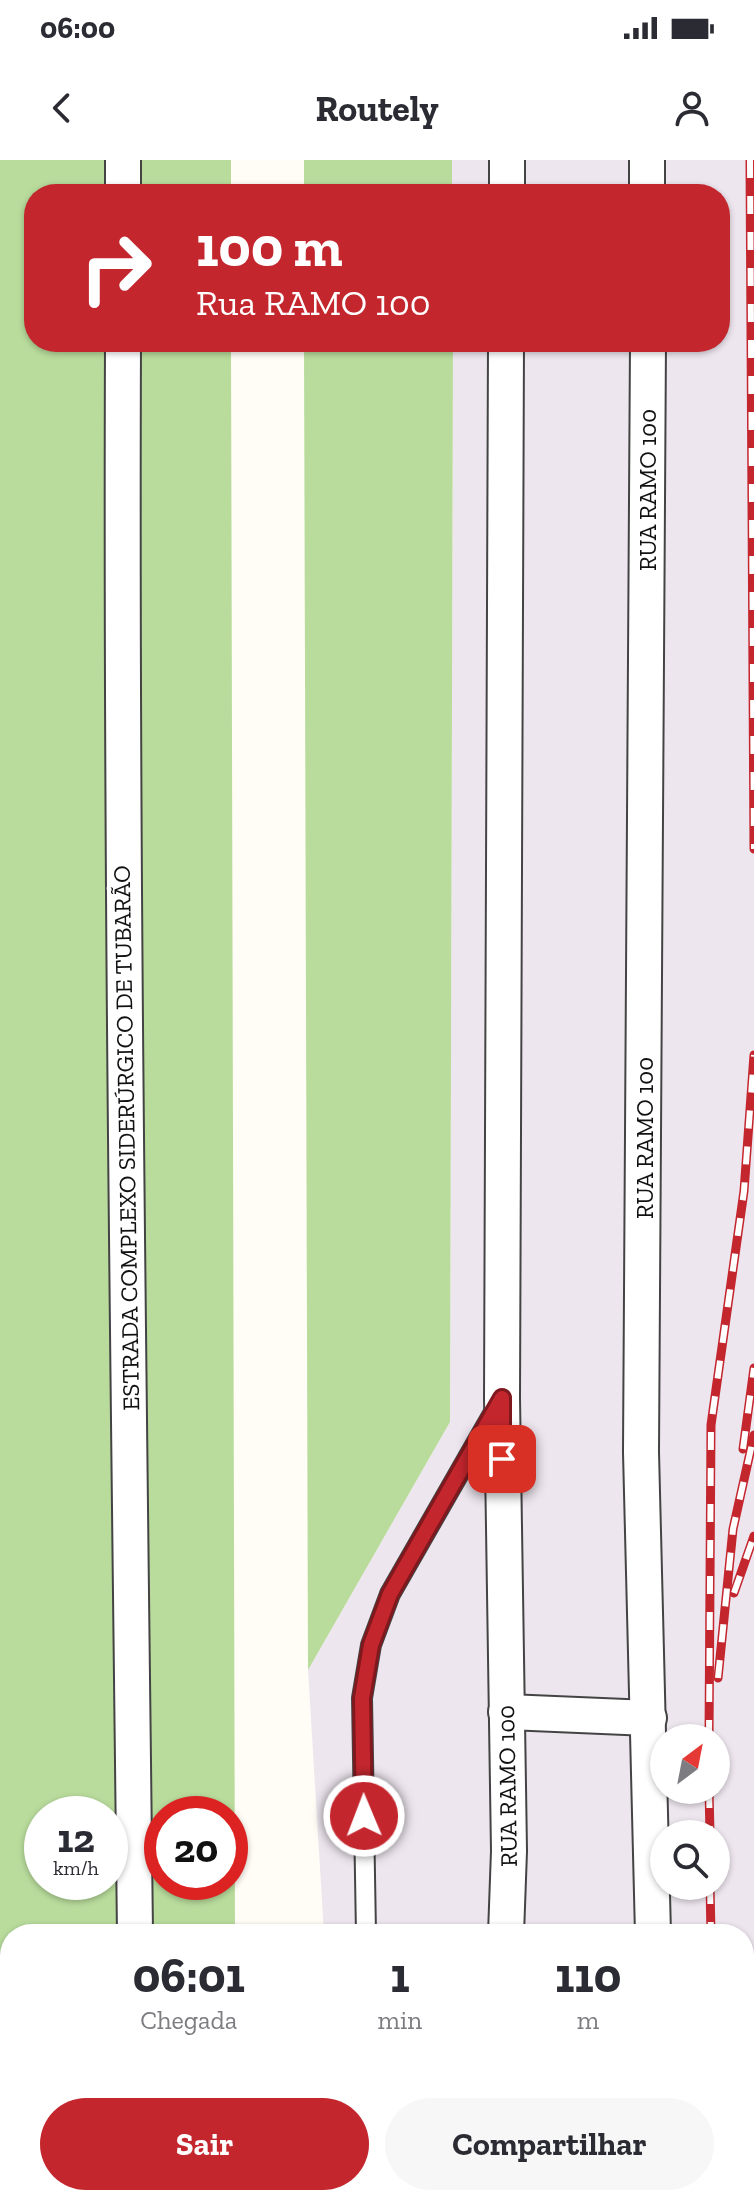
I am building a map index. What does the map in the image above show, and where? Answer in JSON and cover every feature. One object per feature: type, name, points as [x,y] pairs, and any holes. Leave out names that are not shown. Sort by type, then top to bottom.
[{"type":"street","points":[[123,160],[123,184]]},
{"type":"street","points":[[507,160],[507,184]]},
{"type":"street","points":[[647,160],[647,184]]},
{"type":"street","name":"ESTRADA COMPLEXO SIDERÚRGICO DE TUBARÃO","points":[[123,352],[121,889],[129,1246],[135,1924]]},
{"type":"street","name":"RUA RAMO 100","points":[[506,352],[502,1398],[509,1851],[506,1924]]},
{"type":"street","name":"RUA RAMO 100","points":[[648,352],[641,1452],[653,1924]]},
{"type":"street","points":[[506,1712],[649,1718]]},
{"type":"lane","points":[[366,1924],[362,1698],[371,1645],[390,1594],[502,1398]]},
{"type":"shaded area","points":[[452,160],[754,160],[754,1924],[323,1924],[308,1670],[450,1422],[453,352],[730,352],[730,184],[452,184]]},
{"type":"green space","points":[[0,160],[231,160],[231,184],[24,184],[24,352],[231,352],[235,1796],[144,1796],[144,1900],[235,1900],[235,1924],[0,1924]]},
{"type":"green space","points":[[304,160],[452,160],[452,184],[304,184]]},
{"type":"green space","points":[[304,352],[453,352],[450,1422],[308,1670]]},
{"type":"railway","points":[[750,160],[754,849]]},
{"type":"railway","points":[[709,1724],[711,1425],[744,1191],[754,1055]]},
{"type":"railway","points":[[743,1449],[754,1368]]},
{"type":"railway","points":[[718,1678],[733,1529],[754,1435]]},
{"type":"railway","points":[[734,1593],[754,1536]]},
{"type":"railway","points":[[709,1804],[710,1820]]},
{"type":"railway","points":[[710,1900],[711,1924]]},
{"type":"route","points":[[364,1816],[362,1698],[371,1645],[390,1594],[502,1398],[502,1459]]}]
